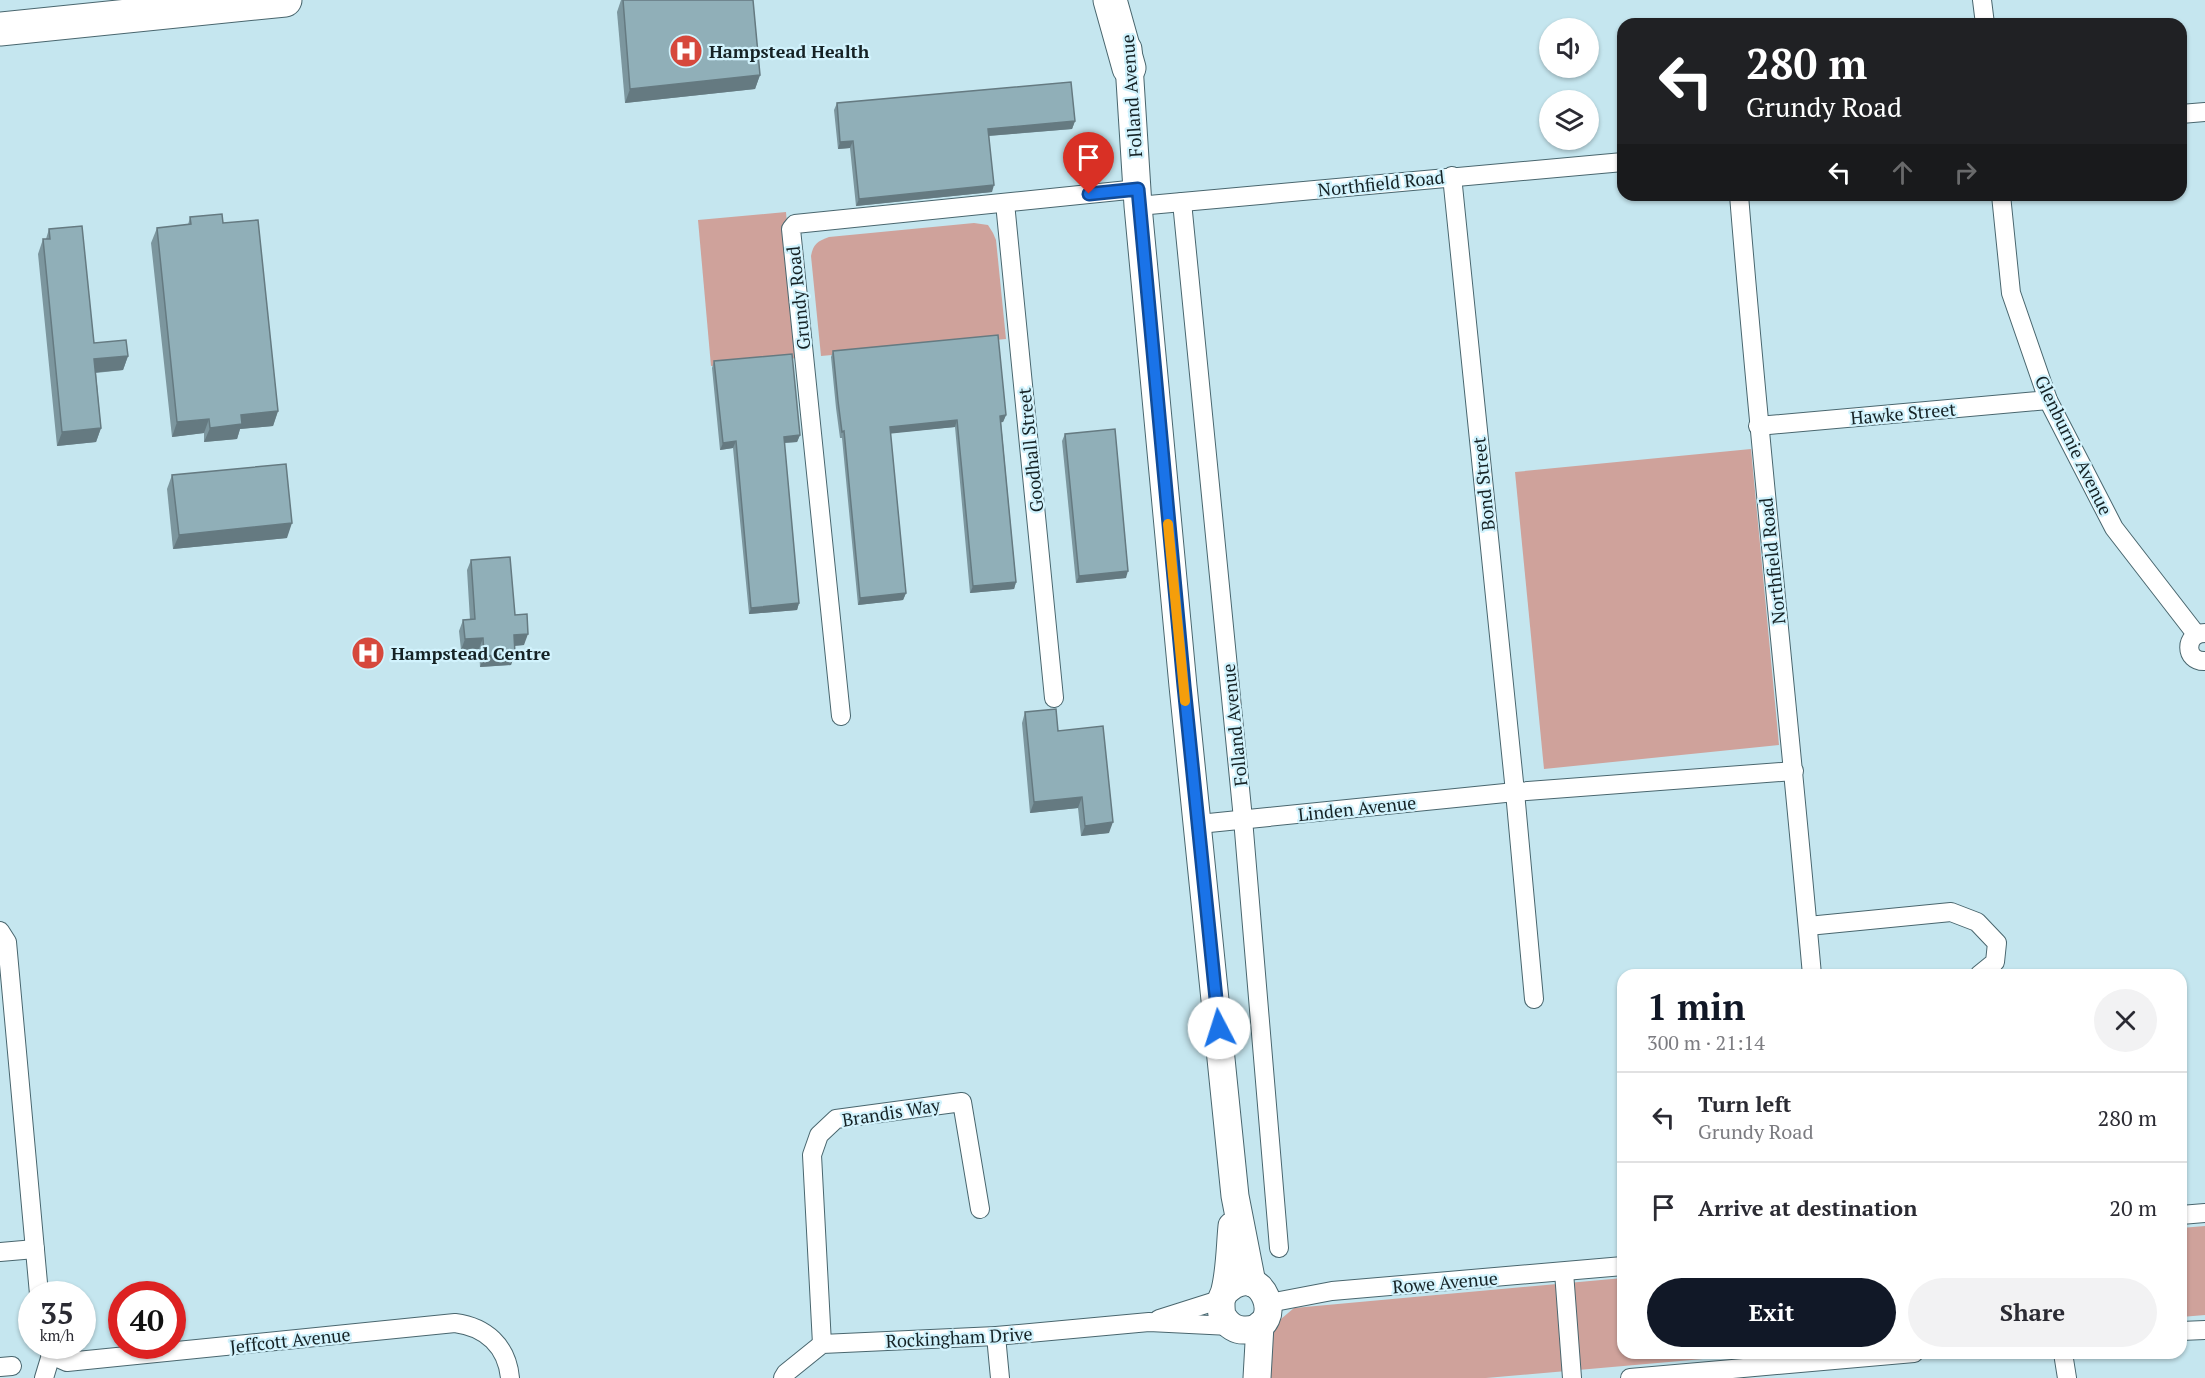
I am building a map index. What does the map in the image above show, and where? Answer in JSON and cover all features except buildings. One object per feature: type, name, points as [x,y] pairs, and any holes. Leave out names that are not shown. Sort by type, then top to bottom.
[{"type":"highway","points":[[0,28],[285,0]]},
{"type":"highway","points":[[1110,0],[1129,68]]},
{"type":"street","name":"Folland Avenue","points":[[1124,0],[1138,197],[1182,674],[1235,1196],[1257,1378]]},
{"type":"street","points":[[1982,0],[1984,18]]},
{"type":"street","points":[[2187,114],[2205,112]]},
{"type":"street","name":"Northfield Road","points":[[1138,197],[1182,202],[1617,162]]},
{"type":"street","name":"Bond Street","points":[[1452,176],[1515,792]]},
{"type":"street","name":"Grundy Road","points":[[841,716],[791,229],[795,224],[1005,203],[1138,197]]},
{"type":"street","name":"Northfield Road","points":[[1739,201],[1758,426],[1794,771],[1812,969]]},
{"type":"street","name":"Glenburnie Avenue","points":[[2002,201],[2011,293],[2048,400],[2114,528],[2201,633]]},
{"type":"street","name":"Folland Avenue","points":[[1182,202],[1243,819],[1279,1248]]},
{"type":"street","name":"Goodhall Street","points":[[1005,203],[1054,698]]},
{"type":"street","name":"Hawke Street","points":[[1758,426],[2048,400]]},
{"type":"street","points":[[2201,633],[2189,642],[2188,650],[2199,662],[2205,662]]},
{"type":"street","name":"Linden Avenue","points":[[1199,824],[1515,792],[1794,771]]},
{"type":"street","points":[[1515,792],[1534,999]]},
{"type":"street","points":[[1808,926],[1952,912],[1977,922],[1997,943],[1995,962],[1986,969]]},
{"type":"street","points":[[0,931],[7,942],[38,1281]]},
{"type":"street","name":"Brandis Way","points":[[822,1344],[812,1155],[819,1135],[836,1119],[962,1102],[980,1209]]},
{"type":"street","name":"Folland Avenue","points":[[1223,1295],[1235,1196]]},
{"type":"street","points":[[2187,1214],[2205,1213]]},
{"type":"street","points":[[0,1252],[35,1249]]},
{"type":"street","name":"Rowe Avenue","points":[[1249,1313],[1332,1291],[1617,1267]]},
{"type":"street","points":[[1564,1272],[1572,1378]]},
{"type":"street","points":[[1223,1295],[1237,1283],[1249,1313]]},
{"type":"street","name":"Rockingham Drive","points":[[1149,1322],[1223,1295]]},
{"type":"street","name":"Folland Avenue","points":[[1246,1378],[1249,1313]]},
{"type":"street","name":"Rockingham Drive","points":[[822,1344],[996,1336],[1249,1313]]},
{"type":"street","name":"Jeffcott Avenue","points":[[62,1359],[67,1362],[454,1323],[476,1328],[494,1341],[503,1351],[510,1378]]},
{"type":"street","points":[[2187,1332],[2205,1330]]},
{"type":"street","points":[[996,1336],[1000,1378]]},
{"type":"street","points":[[783,1378],[822,1344]]},
{"type":"street","points":[[44,1378],[47,1359]]},
{"type":"street","points":[[1630,1378],[1846,1359]]},
{"type":"street","points":[[2063,1359],[2067,1378]]},
{"type":"shaded area","points":[[786,212],[798,358],[711,366],[698,220]]},
{"type":"shaded area","points":[[974,223],[988,225],[996,240],[1006,339],[821,356],[811,256],[817,243],[829,237]]},
{"type":"shaded area","points":[[1751,449],[1779,745],[1544,769],[1515,472]]},
{"type":"shaded area","points":[[2205,1226],[2205,1315],[2187,1316],[2187,1228]]},
{"type":"shaded area","points":[[1617,1279],[1617,1359],[1703,1359],[1486,1378],[1264,1378],[1261,1336],[1294,1308]]},
{"type":"slow traffic","points":[[1168,524],[1185,701]]},
{"type":"place","name":"Hampstead Health","points":[[686,51]]},
{"type":"place","name":"Hampstead Centre","points":[[368,653]]},
{"type":"route","points":[[1089,194],[1138,189],[1184,686],[1219,1028]]}]
